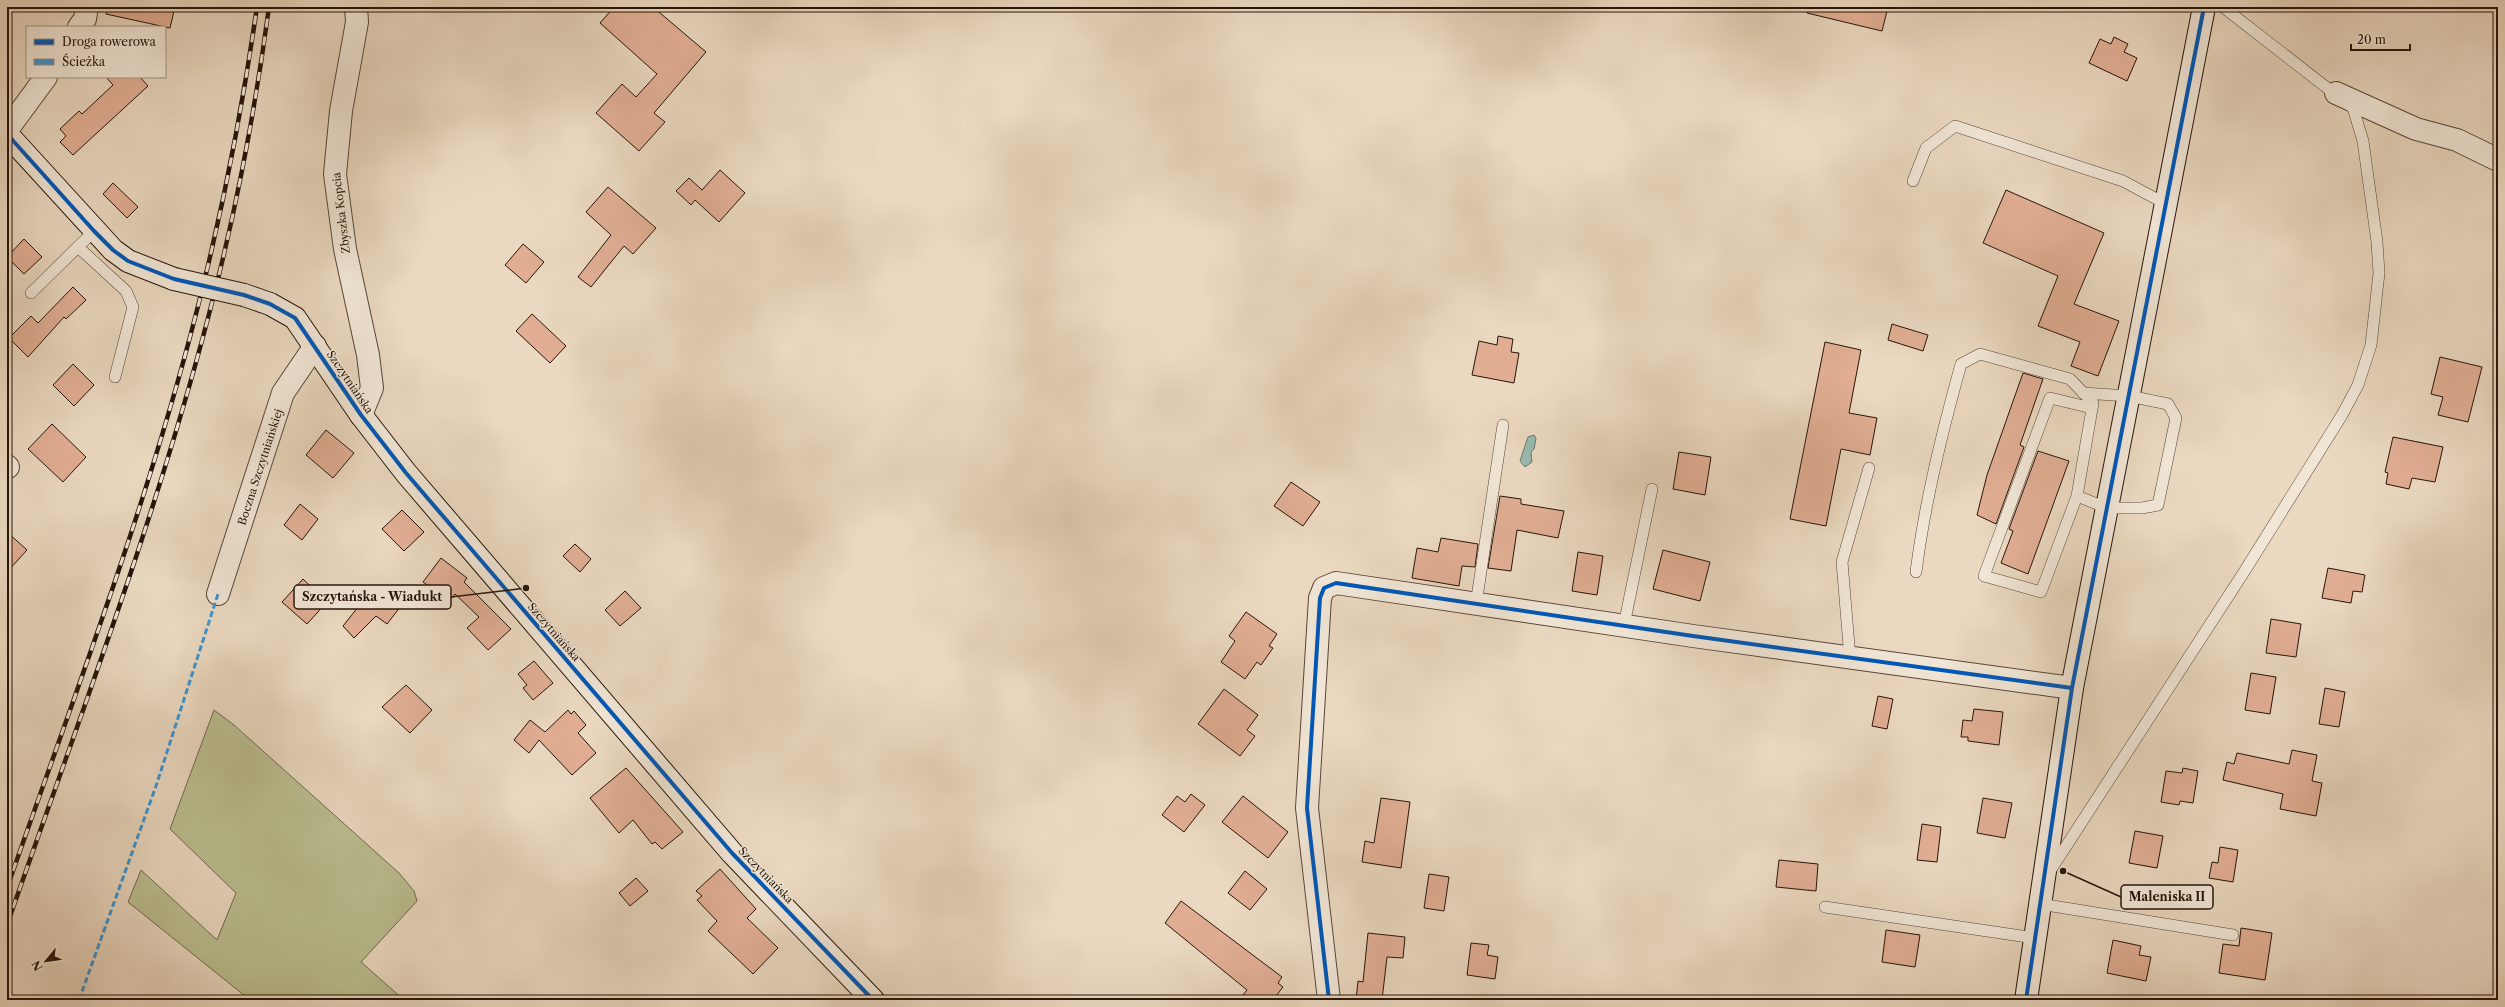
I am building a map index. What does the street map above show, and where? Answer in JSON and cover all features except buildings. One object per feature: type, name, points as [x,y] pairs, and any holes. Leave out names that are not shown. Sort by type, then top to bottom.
[{"type":"street","points":[[80,26],[85,19],[87,7]]},
{"type":"street","name":"Zbyszka Kopcia","points":[[356,7],[357,22],[341,111],[335,174],[345,248],[368,355],[372,388],[361,415]]},
{"type":"street","points":[[2026,1000],[2072,688],[2204,7]]},
{"type":"street","points":[[7,130],[45,78]]},
{"type":"street","points":[[2336,93],[2416,129],[2457,140],[2498,160]]},
{"type":"street","name":"Szczytniańska","points":[[7,134],[94,231],[113,250],[128,261],[174,279],[244,295],[270,304],[295,318],[361,415],[406,473],[732,853],[873,1000]]},
{"type":"street","name":"Boczna Szczytniańskiej","points":[[218,594],[283,393],[315,346]]},
{"type":"street","points":[[1329,1000],[1307,808],[1320,598],[1324,588],[1336,584],[1850,658],[2072,688]]},
{"type":"lane","points":[[2043,882],[2244,572],[2342,415],[2358,385],[2370,345],[2379,273],[2377,242],[2363,141],[2353,108],[2336,93],[2223,7]]},
{"type":"lane","points":[[1913,181],[1926,148],[1955,126],[2123,181],[2166,204]]},
{"type":"lane","points":[[31,293],[94,231]]},
{"type":"lane","points":[[78,247],[126,291],[134,307],[115,377]]},
{"type":"lane","points":[[1916,572],[1921,533],[1944,428],[1961,364],[1980,354],[2070,379],[2093,403],[2077,496],[2041,592],[1984,576],[2050,398],[2092,408]]},
{"type":"lane","points":[[2077,496],[2107,508],[2142,508],[2158,505],[2176,418],[2168,404],[2129,396],[2083,393]]},
{"type":"lane","points":[[1476,604],[1503,425]]},
{"type":"lane","points":[[1850,658],[1842,562],[1869,468]]},
{"type":"lane","points":[[1624,625],[1652,489]]},
{"type":"lane","points":[[2040,904],[2233,934]]},
{"type":"lane","points":[[1825,907],[2035,938]]},
{"type":"green space","points":[[214,710],[234,725],[399,873],[414,891],[417,901],[361,962],[404,1000],[250,1000],[128,902],[141,870],[217,940],[236,893],[170,829]]},
{"type":"water","points":[[1534,435],[1536,439],[1534,449],[1531,452],[1532,462],[1525,467],[1520,461],[1528,437]]},
{"type":"railway","points":[[7,888],[108,603],[155,459],[176,387],[196,314],[223,200],[245,85],[257,7]]},
{"type":"railway","points":[[7,925],[114,623],[164,471],[187,395],[227,241],[251,125],[269,7]]},
{"type":"marked path","points":[[79,1000],[156,786],[218,594]]},
{"type":"cycle path","points":[[2026,1000],[2072,688],[2204,7]]},
{"type":"cycle path","points":[[7,134],[94,231],[113,250],[128,261],[174,279],[244,295],[270,304],[295,318],[361,415],[406,473],[732,853],[873,1000]]},
{"type":"cycle path","points":[[1329,1000],[1307,808],[1320,598],[1324,588],[1336,583],[1693,636],[2072,688]]},
{"type":"place","name":"Szczytańska - Wiadukt","points":[[526,588]]},
{"type":"place","name":"Maleniska II","points":[[2063,871]]}]
